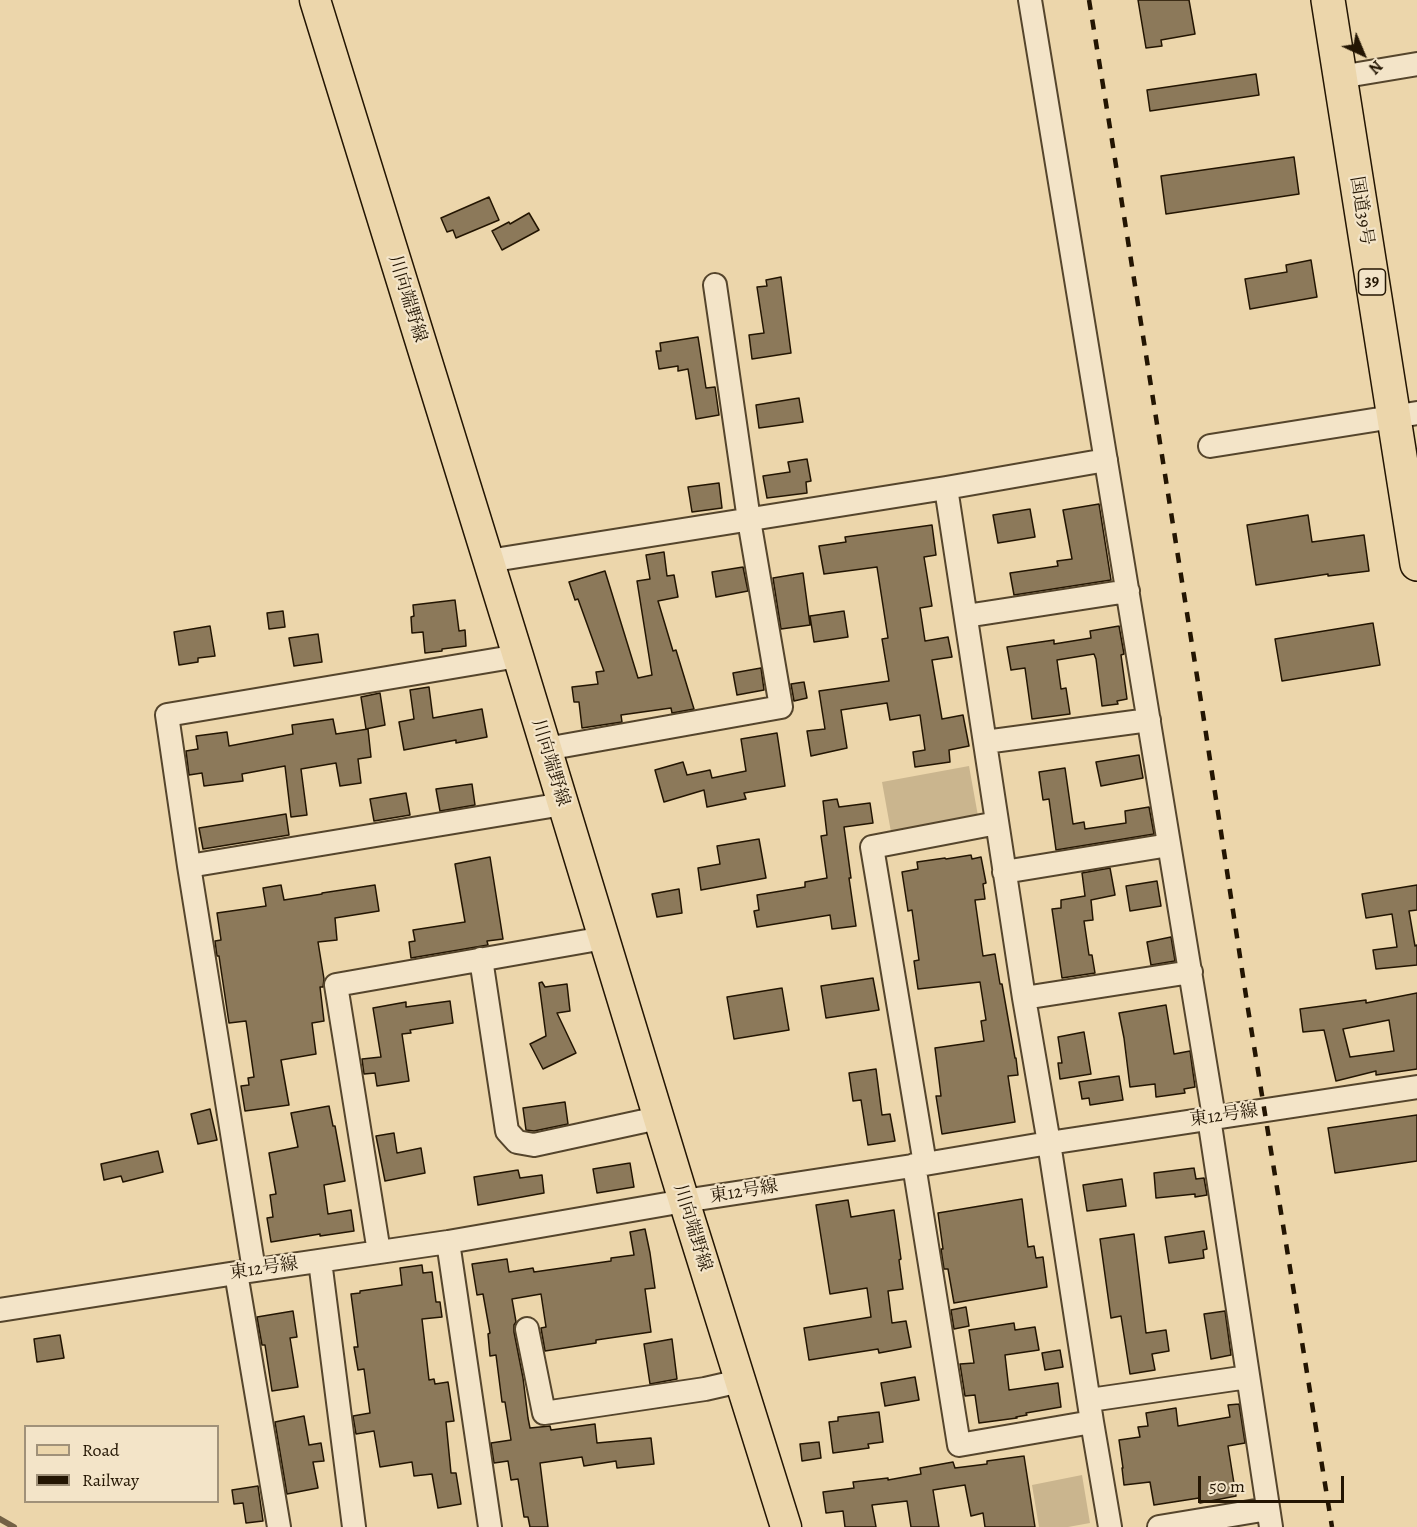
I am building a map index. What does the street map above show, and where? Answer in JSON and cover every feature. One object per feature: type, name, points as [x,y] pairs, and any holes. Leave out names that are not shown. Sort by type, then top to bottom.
[{"type":"highway","name":"国道39号","points":[[1328,0],[1340,77],[1405,414],[1417,564]]},
{"type":"main road","name":"川向端野線","points":[[315,0],[786,1527]]},
{"type":"street","points":[[1030,0],[1191,972],[1270,1518],[1159,1527]]},
{"type":"street","points":[[1340,77],[1417,64]]},
{"type":"street","points":[[546,749],[781,706],[749,520],[715,285]]},
{"type":"street","points":[[1210,446],[1405,414]]},
{"type":"street","points":[[488,561],[946,488],[1106,460]]},
{"type":"street","points":[[946,488],[1004,872],[1110,1527]]},
{"type":"street","points":[[966,616],[1128,591]]},
{"type":"street","points":[[279,1527],[167,715],[518,656]]},
{"type":"street","points":[[985,742],[1149,720]]},
{"type":"street","points":[[189,866],[563,804]]},
{"type":"street","points":[[997,823],[872,847],[920,1164],[958,1445],[1091,1411],[1248,1377]]},
{"type":"street","points":[[1004,872],[1169,845]]},
{"type":"street","points":[[379,1252],[336,985],[604,938]]},
{"type":"street","points":[[482,959],[507,1131],[518,1142],[534,1145],[658,1118]]},
{"type":"street","points":[[1024,998],[1191,972]]},
{"type":"street","name":"東12号線","points":[[0,1310],[448,1242],[684,1201],[1211,1117],[1417,1087]]},
{"type":"street","points":[[448,1242],[490,1527]]},
{"type":"street","points":[[320,1261],[354,1527]]},
{"type":"street","points":[[527,1329],[544,1413],[705,1389],[740,1381]]},
{"type":"shaded area","points":[[969,766],[978,816],[891,832],[882,782]]},
{"type":"shaded area","points":[[1082,1475],[1090,1523],[1068,1527],[1039,1527],[1032,1485]]},
{"type":"building","points":[[1138,0],[1189,0],[1195,34],[1161,40],[1162,46],[1146,48]]},
{"type":"building","points":[[1256,74],[1259,95],[1150,111],[1147,90]]},
{"type":"building","points":[[1294,157],[1299,194],[1166,214],[1161,176]]},
{"type":"building","points":[[489,197],[499,220],[456,238],[453,230],[447,232],[441,218]]},
{"type":"building","points":[[529,213],[539,230],[502,250],[492,231]]},
{"type":"building","points":[[1311,260],[1317,297],[1250,309],[1245,279],[1287,272],[1286,265]]},
{"type":"building","points":[[781,277],[791,353],[752,359],[749,335],[764,333],[757,287],[767,286],[766,280]]},
{"type":"building","points":[[698,337],[706,388],[715,387],[719,415],[696,419],[688,369],[678,371],[678,366],[659,369],[656,351],[661,351],[660,343]]},
{"type":"building","points":[[799,398],[803,422],[759,428],[756,405]]},
{"type":"building","points":[[807,459],[811,481],[806,482],[807,493],[767,498],[763,476],[790,472],[788,462]]},
{"type":"building","points":[[719,483],[722,508],[692,512],[688,487]]},
{"type":"building","points":[[1099,504],[1111,580],[1014,595],[1010,573],[1058,566],[1057,561],[1072,559],[1063,510]]},
{"type":"building","points":[[1030,509],[1035,537],[998,543],[993,515]]},
{"type":"building","points":[[1308,515],[1312,542],[1364,535],[1369,571],[1328,576],[1328,574],[1256,585],[1247,525]]},
{"type":"building","points":[[932,525],[936,555],[924,557],[932,606],[920,608],[925,641],[948,637],[952,657],[932,660],[942,719],[963,715],[969,746],[949,750],[950,762],[915,767],[913,752],[925,750],[920,715],[890,720],[887,703],[841,710],[847,748],[811,756],[807,731],[825,729],[819,691],[889,681],[882,639],[888,638],[877,567],[824,574],[819,546],[846,542],[845,537]]},
{"type":"building","points":[[664,552],[667,576],[674,575],[678,597],[658,601],[694,709],[672,713],[671,708],[621,715],[622,722],[582,728],[579,702],[574,702],[572,687],[598,684],[596,672],[604,671],[578,599],[575,600],[569,582],[605,571],[638,678],[652,675],[637,581],[650,579],[646,555]]},
{"type":"building","points":[[743,567],[748,591],[716,597],[712,572]]},
{"type":"building","points":[[803,573],[810,625],[781,629],[773,578]]},
{"type":"building","points":[[455,600],[459,631],[465,630],[466,646],[425,653],[423,632],[412,633],[413,605]]},
{"type":"building","points":[[283,611],[285,627],[269,629],[267,613]]},
{"type":"building","points":[[844,611],[848,637],[814,642],[810,616]]},
{"type":"building","points":[[1373,623],[1380,665],[1282,681],[1275,639]]},
{"type":"building","points":[[210,626],[215,656],[198,658],[198,662],[179,665],[174,632]]},
{"type":"building","points":[[1119,626],[1124,654],[1121,655],[1127,699],[1117,701],[1118,704],[1102,706],[1094,654],[1057,660],[1061,689],[1066,688],[1070,714],[1032,719],[1025,668],[1011,670],[1007,647],[1054,640],[1054,644],[1091,638],[1090,631]]},
{"type":"building","points":[[318,634],[322,662],[294,666],[289,638]]},
{"type":"building","points":[[761,668],[764,690],[737,695],[733,673]]},
{"type":"building","points":[[804,682],[807,698],[794,701],[791,684]]},
{"type":"building","points":[[429,687],[433,718],[482,709],[487,737],[456,743],[456,740],[404,750],[399,722],[414,719],[410,690]]},
{"type":"building","points":[[380,693],[385,725],[366,729],[361,697]]},
{"type":"building","points":[[333,719],[336,734],[368,729],[371,757],[358,759],[361,783],[340,786],[336,763],[301,769],[307,815],[291,817],[285,766],[242,774],[243,781],[204,786],[202,773],[189,775],[186,751],[198,749],[196,736],[227,732],[229,746],[293,734],[292,725]]},
{"type":"building","points":[[777,733],[785,786],[744,793],[746,799],[707,807],[704,790],[664,802],[655,770],[683,762],[687,775],[710,770],[712,778],[746,771],[741,739]]},
{"type":"building","points":[[1139,755],[1143,778],[1101,786],[1096,762]]},
{"type":"building","points":[[1065,768],[1073,824],[1084,822],[1085,829],[1126,823],[1125,811],[1149,807],[1154,834],[1056,850],[1049,799],[1043,800],[1039,772]]},
{"type":"building","points":[[472,784],[475,805],[440,811],[436,789]]},
{"type":"building","points":[[406,793],[410,815],[374,821],[370,799]]},
{"type":"building","points":[[837,799],[839,807],[870,803],[873,823],[844,827],[856,926],[832,929],[830,915],[757,927],[754,911],[759,910],[757,895],[805,887],[805,882],[827,878],[821,836],[827,835],[823,801]]},
{"type":"building","points":[[286,814],[289,835],[203,849],[199,828]]},
{"type":"building","points":[[759,839],[766,878],[701,890],[698,868],[720,864],[717,846]]},
{"type":"building","points":[[971,855],[972,859],[981,857],[986,883],[983,884],[985,899],[975,900],[983,956],[995,954],[1016,1058],[1018,1075],[1008,1076],[1015,1122],[942,1134],[936,1096],[941,1096],[935,1048],[984,1041],[981,1021],[986,1020],[980,982],[918,989],[914,961],[919,960],[912,910],[908,911],[902,872],[918,869],[917,862]]},
{"type":"building","points":[[490,857],[503,939],[487,941],[488,945],[411,958],[409,942],[415,941],[413,930],[465,922],[455,864]]},
{"type":"building","points":[[1110,868],[1115,895],[1091,900],[1093,920],[1084,921],[1089,955],[1092,955],[1095,973],[1062,978],[1052,909],[1061,908],[1061,900],[1085,896],[1082,873]]},
{"type":"building","points":[[1157,881],[1161,906],[1130,911],[1126,886]]},
{"type":"building","points":[[281,885],[284,900],[375,885],[379,911],[335,918],[337,940],[318,942],[324,979],[323,987],[320,987],[324,1021],[312,1023],[316,1054],[281,1060],[289,1105],[245,1111],[241,1086],[249,1085],[248,1078],[254,1077],[246,1021],[229,1023],[215,941],[221,940],[217,913],[266,906],[263,888]]},
{"type":"building","points":[[1417,885],[1417,910],[1409,911],[1415,946],[1417,945],[1417,965],[1376,969],[1373,950],[1397,947],[1392,914],[1366,918],[1362,894]]},
{"type":"building","points":[[679,889],[682,913],[657,917],[652,894]]},
{"type":"building","points":[[1171,937],[1175,961],[1151,965],[1147,942]]},
{"type":"building","points":[[873,978],[879,1010],[826,1018],[821,986]]},
{"type":"building","points":[[542,982],[545,987],[567,984],[570,1011],[557,1013],[576,1053],[543,1069],[530,1044],[546,1036],[539,983]]},
{"type":"building","points":[[782,988],[789,1030],[734,1039],[727,997]]},
{"type":"building","points":[[1417,993],[1417,1069],[1376,1075],[1376,1071],[1336,1081],[1324,1030],[1303,1032],[1300,1009],[1366,1000],[1366,1003]],"holes":[[[1389,1020],[1394,1051],[1350,1057],[1343,1029]]]},
{"type":"building","points":[[450,1001],[453,1023],[410,1030],[411,1033],[402,1034],[409,1081],[377,1086],[375,1073],[364,1074],[362,1059],[381,1057],[373,1008],[406,1002],[406,1007]]},
{"type":"building","points":[[1166,1005],[1174,1054],[1190,1051],[1195,1087],[1184,1089],[1185,1093],[1156,1097],[1155,1084],[1130,1087],[1119,1013]]},
{"type":"building","points":[[1084,1032],[1091,1074],[1060,1079],[1058,1063],[1062,1063],[1058,1037]]},
{"type":"building","points":[[876,1069],[882,1115],[890,1114],[895,1141],[868,1145],[861,1100],[853,1101],[849,1073]]},
{"type":"building","points":[[1119,1076],[1123,1100],[1090,1105],[1089,1098],[1082,1099],[1079,1082]]},
{"type":"building","points":[[565,1102],[568,1124],[534,1131],[526,1130],[523,1108]]},
{"type":"building","points":[[329,1106],[345,1181],[324,1185],[328,1214],[351,1210],[354,1231],[271,1242],[267,1218],[273,1217],[270,1195],[276,1194],[269,1153],[298,1147],[291,1113]]},
{"type":"building","points":[[210,1109],[217,1140],[198,1144],[191,1114]]},
{"type":"building","points":[[1417,1115],[1417,1161],[1335,1173],[1328,1128]]},
{"type":"building","points":[[394,1133],[397,1153],[421,1148],[425,1173],[385,1181],[376,1136]]},
{"type":"building","points":[[158,1151],[163,1172],[123,1182],[121,1176],[104,1180],[101,1164]]},
{"type":"building","points":[[630,1163],[634,1187],[597,1193],[593,1169]]},
{"type":"building","points":[[1194,1168],[1196,1179],[1204,1178],[1207,1195],[1156,1198],[1154,1173]]},
{"type":"building","points":[[518,1170],[520,1178],[542,1175],[544,1193],[478,1205],[474,1177]]},
{"type":"building","points":[[1122,1179],[1126,1206],[1087,1211],[1083,1185]]},
{"type":"building","points":[[1022,1199],[1028,1247],[1034,1246],[1036,1258],[1043,1257],[1047,1287],[954,1303],[948,1269],[944,1269],[938,1213]]},
{"type":"building","points":[[848,1200],[851,1217],[894,1210],[903,1289],[888,1291],[892,1323],[906,1321],[911,1347],[879,1353],[878,1349],[809,1360],[804,1328],[871,1317],[867,1288],[830,1294],[816,1205]]},
{"type":"building","points":[[645,1229],[655,1288],[645,1289],[651,1332],[596,1340],[596,1343],[545,1351],[541,1328],[546,1327],[541,1294],[512,1299],[516,1322],[514,1332],[530,1428],[550,1426],[551,1430],[595,1424],[597,1443],[651,1438],[654,1464],[617,1468],[616,1461],[584,1466],[582,1457],[540,1463],[548,1527],[530,1527],[528,1517],[524,1517],[518,1479],[511,1480],[508,1461],[494,1463],[491,1443],[511,1440],[505,1402],[502,1402],[496,1355],[490,1356],[488,1334],[490,1333],[483,1294],[477,1295],[472,1264],[507,1259],[509,1272],[533,1268],[534,1272],[611,1261],[611,1258],[634,1255],[630,1232]]},
{"type":"building","points":[[1204,1231],[1207,1249],[1203,1250],[1204,1258],[1169,1263],[1165,1237]]},
{"type":"building","points":[[1134,1234],[1146,1333],[1166,1330],[1169,1351],[1152,1354],[1155,1370],[1130,1374],[1121,1316],[1111,1318],[1100,1239]]},
{"type":"building","points":[[422,1265],[423,1273],[432,1272],[436,1302],[440,1302],[442,1317],[422,1319],[429,1380],[434,1379],[435,1384],[448,1382],[454,1421],[446,1422],[451,1473],[456,1473],[461,1504],[438,1508],[432,1474],[414,1476],[412,1462],[380,1467],[374,1431],[356,1434],[353,1416],[370,1413],[364,1369],[358,1370],[354,1347],[358,1347],[351,1294],[402,1285],[400,1268]]},
{"type":"building","points":[[966,1307],[969,1326],[954,1329],[951,1310]]},
{"type":"building","points":[[293,1311],[297,1337],[290,1338],[298,1387],[272,1391],[265,1345],[262,1345],[257,1317]]},
{"type":"building","points":[[1225,1311],[1231,1355],[1211,1359],[1204,1314]]},
{"type":"building","points":[[1014,1323],[1015,1330],[1035,1327],[1039,1350],[1005,1355],[1009,1390],[1058,1383],[1061,1407],[1026,1413],[1027,1415],[1017,1418],[979,1423],[975,1395],[965,1396],[960,1364],[974,1363],[969,1330]]},
{"type":"building","points":[[60,1335],[64,1358],[37,1362],[34,1339]]},
{"type":"building","points":[[672,1339],[677,1379],[650,1384],[644,1344]]},
{"type":"building","points":[[1060,1350],[1063,1367],[1045,1370],[1042,1353]]},
{"type":"building","points":[[915,1377],[919,1400],[885,1406],[881,1383]]},
{"type":"building","points":[[1239,1404],[1245,1443],[1228,1446],[1236,1496],[1200,1503],[1199,1498],[1154,1505],[1150,1482],[1124,1485],[1119,1440],[1140,1437],[1138,1427],[1148,1426],[1146,1413],[1176,1408],[1178,1426],[1230,1417],[1228,1405]]},
{"type":"building","points":[[879,1412],[883,1442],[868,1444],[869,1448],[833,1453],[829,1422],[838,1421],[838,1417]]},
{"type":"building","points":[[304,1416],[309,1445],[321,1443],[324,1461],[313,1462],[318,1488],[287,1494],[275,1422]]},
{"type":"building","points":[[819,1442],[821,1458],[802,1461],[800,1444]]},
{"type":"building","points":[[1024,1456],[1035,1527],[985,1527],[983,1513],[971,1516],[965,1485],[933,1490],[939,1527],[911,1527],[907,1501],[872,1505],[876,1527],[845,1527],[843,1511],[826,1513],[823,1492],[854,1488],[853,1482],[888,1478],[888,1480],[921,1474],[920,1468],[953,1462],[955,1468]]},
{"type":"building","points":[[258,1486],[263,1521],[246,1523],[243,1503],[234,1504],[232,1490]]},
{"type":"waterway","points":[[0,1519],[14,1527]]},
{"type":"railway","points":[[1089,0],[1332,1527]]}]
